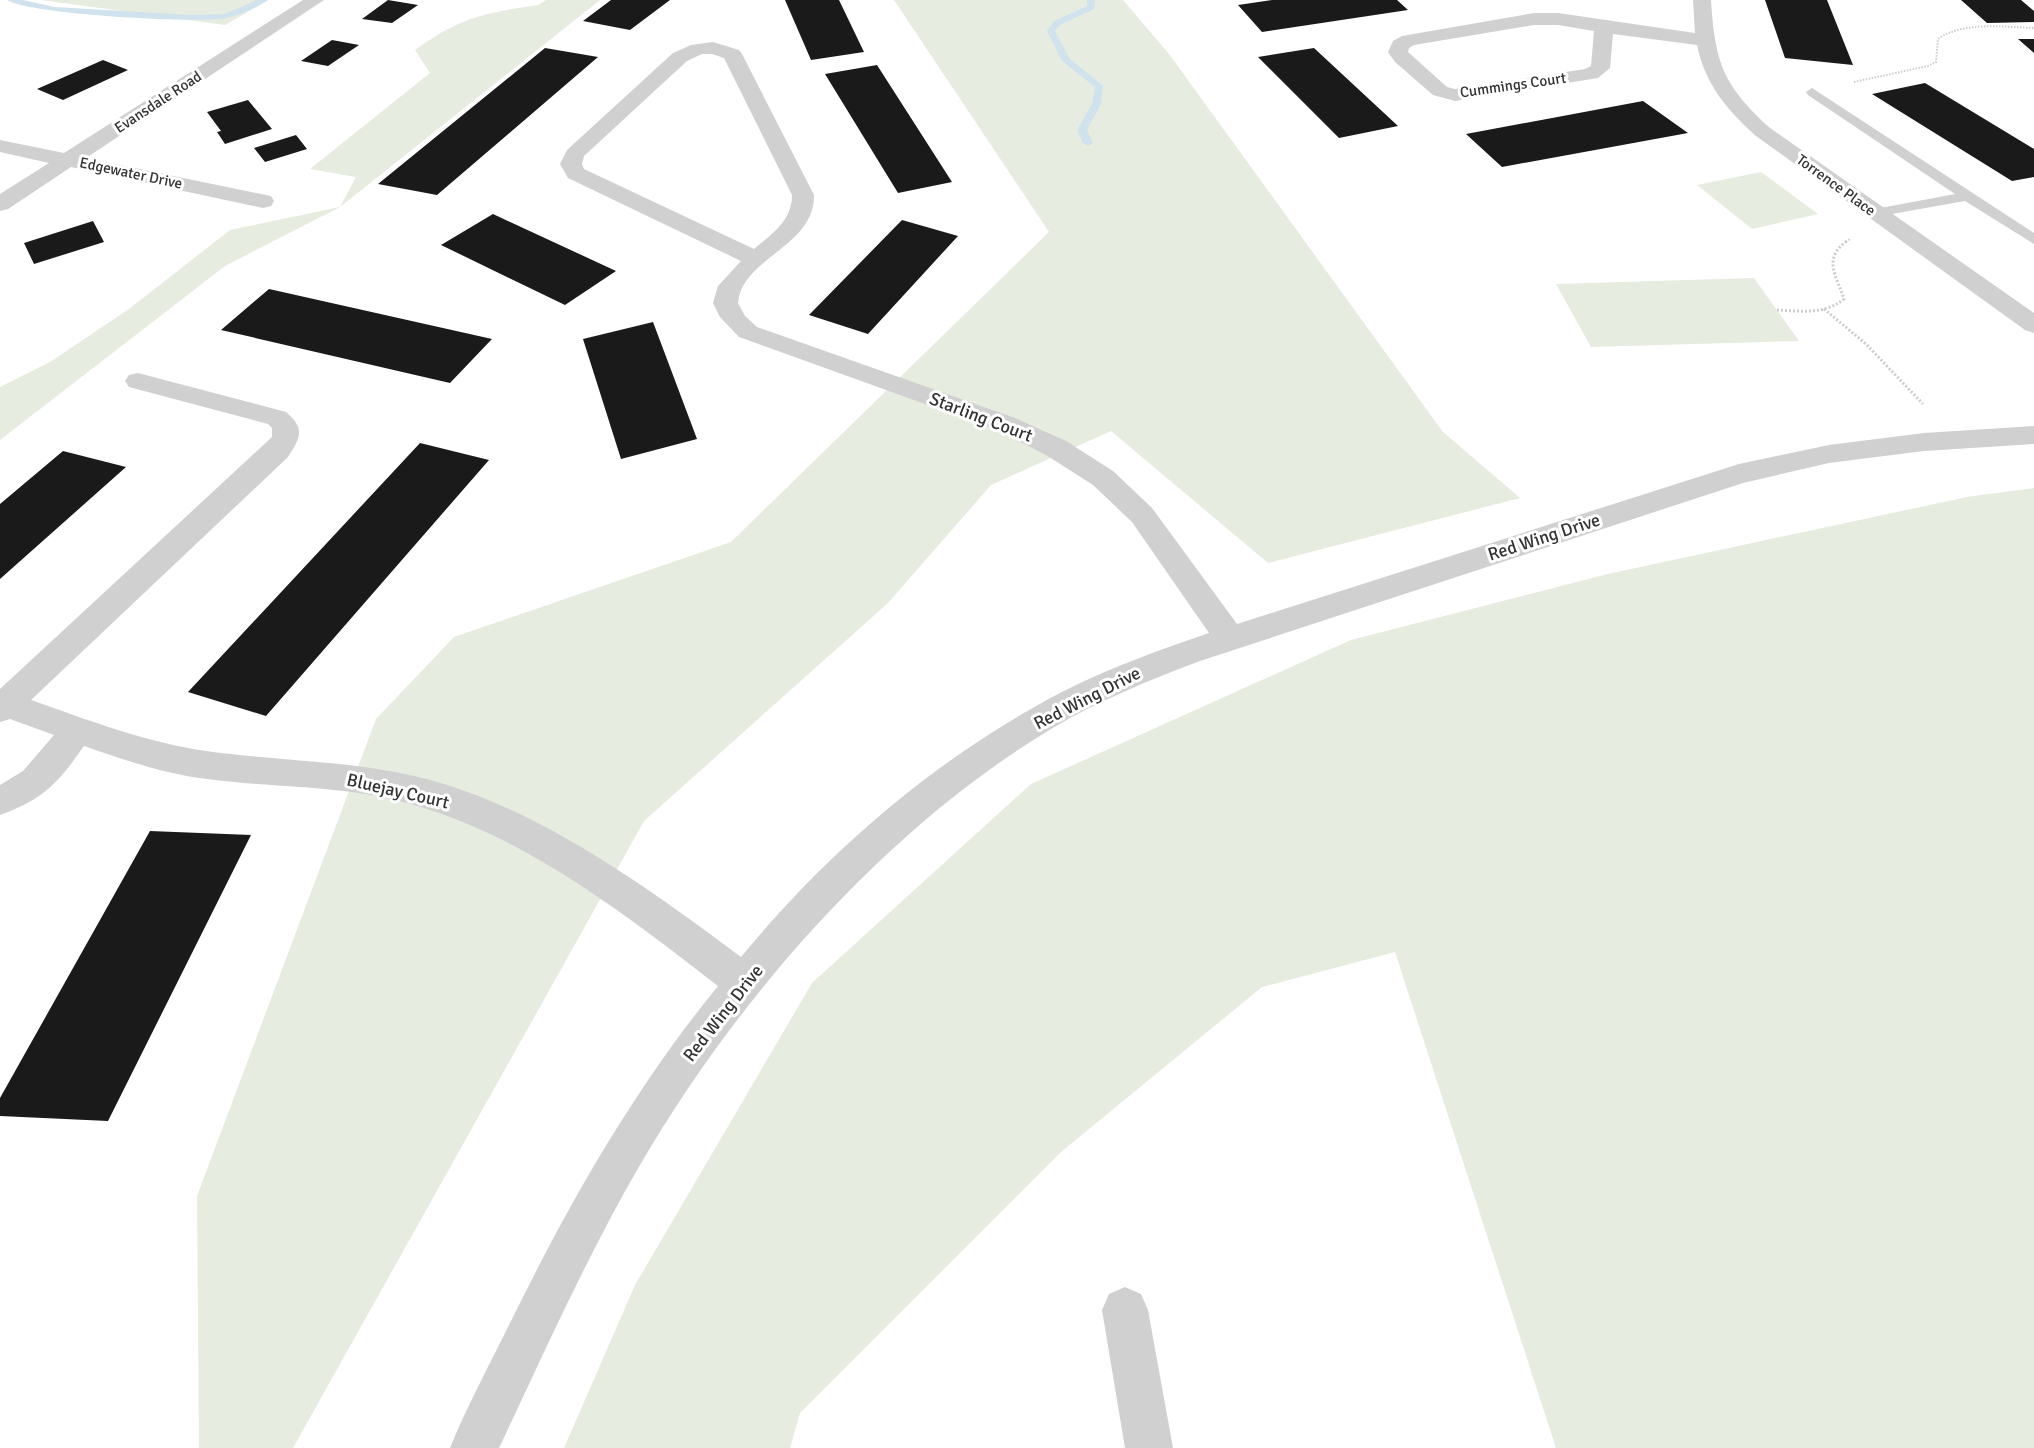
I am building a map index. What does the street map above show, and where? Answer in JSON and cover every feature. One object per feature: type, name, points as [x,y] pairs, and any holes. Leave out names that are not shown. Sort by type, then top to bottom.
[{"type":"street","name":"Evansdale Road","points":[[0,204],[315,0]]},
{"type":"street","name":"Torrence Place","points":[[1702,0],[1704,40],[1712,73],[1721,90],[1741,113],[1763,132],[2034,325]]},
{"type":"street","name":"Cummings Court","points":[[1604,27],[1602,63],[1591,74],[1465,95],[1440,91],[1398,52],[1400,45],[1409,40],[1534,19],[1558,19],[1704,40]]},
{"type":"street","name":"Starling Court","points":[[756,259],[576,173],[571,164],[574,153],[685,53],[713,48],[732,54],[803,195],[805,205],[800,219],[756,259],[735,277],[727,289],[725,305],[732,320],[748,332],[1006,424],[1056,448],[1102,478],[1142,515],[1230,638]]},
{"type":"street","name":"Edgewater Drive","points":[[0,146],[263,201]]},
{"type":"street","name":"Bluejay Court","points":[[138,381],[277,418],[285,425],[286,438],[278,450],[3,706],[136,750],[205,765],[366,780],[444,798],[515,828],[632,899],[744,982]]},
{"type":"street","name":"Red Wing Drive","points":[[474,1448],[549,1288],[626,1149],[704,1033],[744,982],[832,884],[928,797],[993,749],[1042,718],[1144,668],[1230,638],[1738,474],[1829,454],[1959,440],[2034,435]]},
{"type":"street","points":[[0,800],[30,786],[47,771],[76,730]]},
{"type":"street","points":[[1125,1310],[1149,1448]]},
{"type":"lane","points":[[1812,92],[2034,240]]},
{"type":"lane","points":[[1875,213],[1967,196]]},
{"type":"path","points":[[1812,92],[1928,66],[1935,62],[1936,43],[1940,37],[1954,30],[2034,28]]},
{"type":"path","points":[[1777,310],[1824,309],[1838,305],[1844,299],[1833,273],[1831,263],[1834,255],[1844,243],[1853,238],[1893,225]]},
{"type":"path","points":[[1824,309],[1866,344],[1959,440]]},
{"type":"shaded area","points":[[41,0],[268,0],[225,25]]},
{"type":"shaded area","points":[[546,0],[600,0],[340,207],[356,177],[310,169],[430,73],[415,50],[460,23],[488,14],[538,5]]},
{"type":"shaded area","points":[[894,0],[1123,0],[1169,54],[1443,432],[1520,498],[1268,563],[1111,431],[991,485],[888,603],[644,821],[293,1448],[199,1448],[197,1196],[376,719],[454,637],[731,542],[1049,232]]},
{"type":"shaded area","points":[[1761,172],[1818,214],[1752,229],[1697,185]]},
{"type":"shaded area","points":[[340,207],[225,266],[0,440],[0,387],[50,362],[129,309],[230,230]]},
{"type":"shaded area","points":[[1754,278],[1799,341],[1591,347],[1556,284]]},
{"type":"shaded area","points":[[2034,488],[2034,1448],[1556,1448],[1395,952],[1262,987],[1061,1152],[800,1413],[790,1448],[564,1448],[635,1285],[812,983],[1031,784],[1351,640],[1608,574],[1967,497]]},
{"type":"building","points":[[388,0],[418,5],[392,23],[362,19]]},
{"type":"building","points":[[611,0],[670,0],[630,30],[583,21]]},
{"type":"building","points":[[785,0],[839,0],[864,52],[811,60]]},
{"type":"building","points":[[1272,0],[1397,0],[1408,10],[1262,32],[1238,5]]},
{"type":"building","points":[[1765,0],[1827,0],[1853,65],[1785,58]]},
{"type":"building","points":[[1961,0],[2021,0],[2034,11],[2034,22],[1987,23]]},
{"type":"building","points":[[2018,39],[2034,39],[2034,53]]},
{"type":"building","points":[[332,40],[359,45],[328,66],[301,61]]},
{"type":"building","points":[[545,48],[598,57],[437,195],[378,184]]},
{"type":"building","points":[[1314,48],[1398,126],[1339,138],[1258,57]]},
{"type":"building","points":[[103,60],[128,70],[63,100],[37,89]]},
{"type":"building","points":[[877,65],[952,182],[898,193],[825,74]]},
{"type":"building","points":[[1925,83],[2034,149],[2034,177],[2012,181],[1872,94]]},
{"type":"building","points":[[248,100],[272,129],[225,144],[217,132],[221,131],[207,112]]},
{"type":"building","points":[[1643,101],[1688,133],[1502,167],[1466,134]]},
{"type":"building","points":[[296,135],[307,149],[265,162],[254,148]]},
{"type":"building","points":[[493,214],[616,271],[565,305],[441,245]]},
{"type":"building","points":[[902,220],[958,236],[868,334],[809,315]]},
{"type":"building","points":[[93,221],[104,242],[34,264],[24,243]]},
{"type":"building","points":[[269,289],[492,339],[450,383],[221,330]]},
{"type":"building","points":[[653,322],[697,439],[621,459],[583,339]]},
{"type":"building","points":[[420,443],[489,460],[266,716],[188,692]]},
{"type":"building","points":[[63,451],[126,467],[0,579],[0,504]]},
{"type":"building","points":[[150,831],[251,835],[108,1121],[0,1116],[0,1098]]},
{"type":"waterway","points":[[11,0],[55,9],[191,17],[226,16],[264,0]]},
{"type":"waterway","points":[[1088,143],[1082,130],[1097,104],[1099,86],[1065,59],[1051,31],[1057,23],[1091,7],[1091,0]]}]
